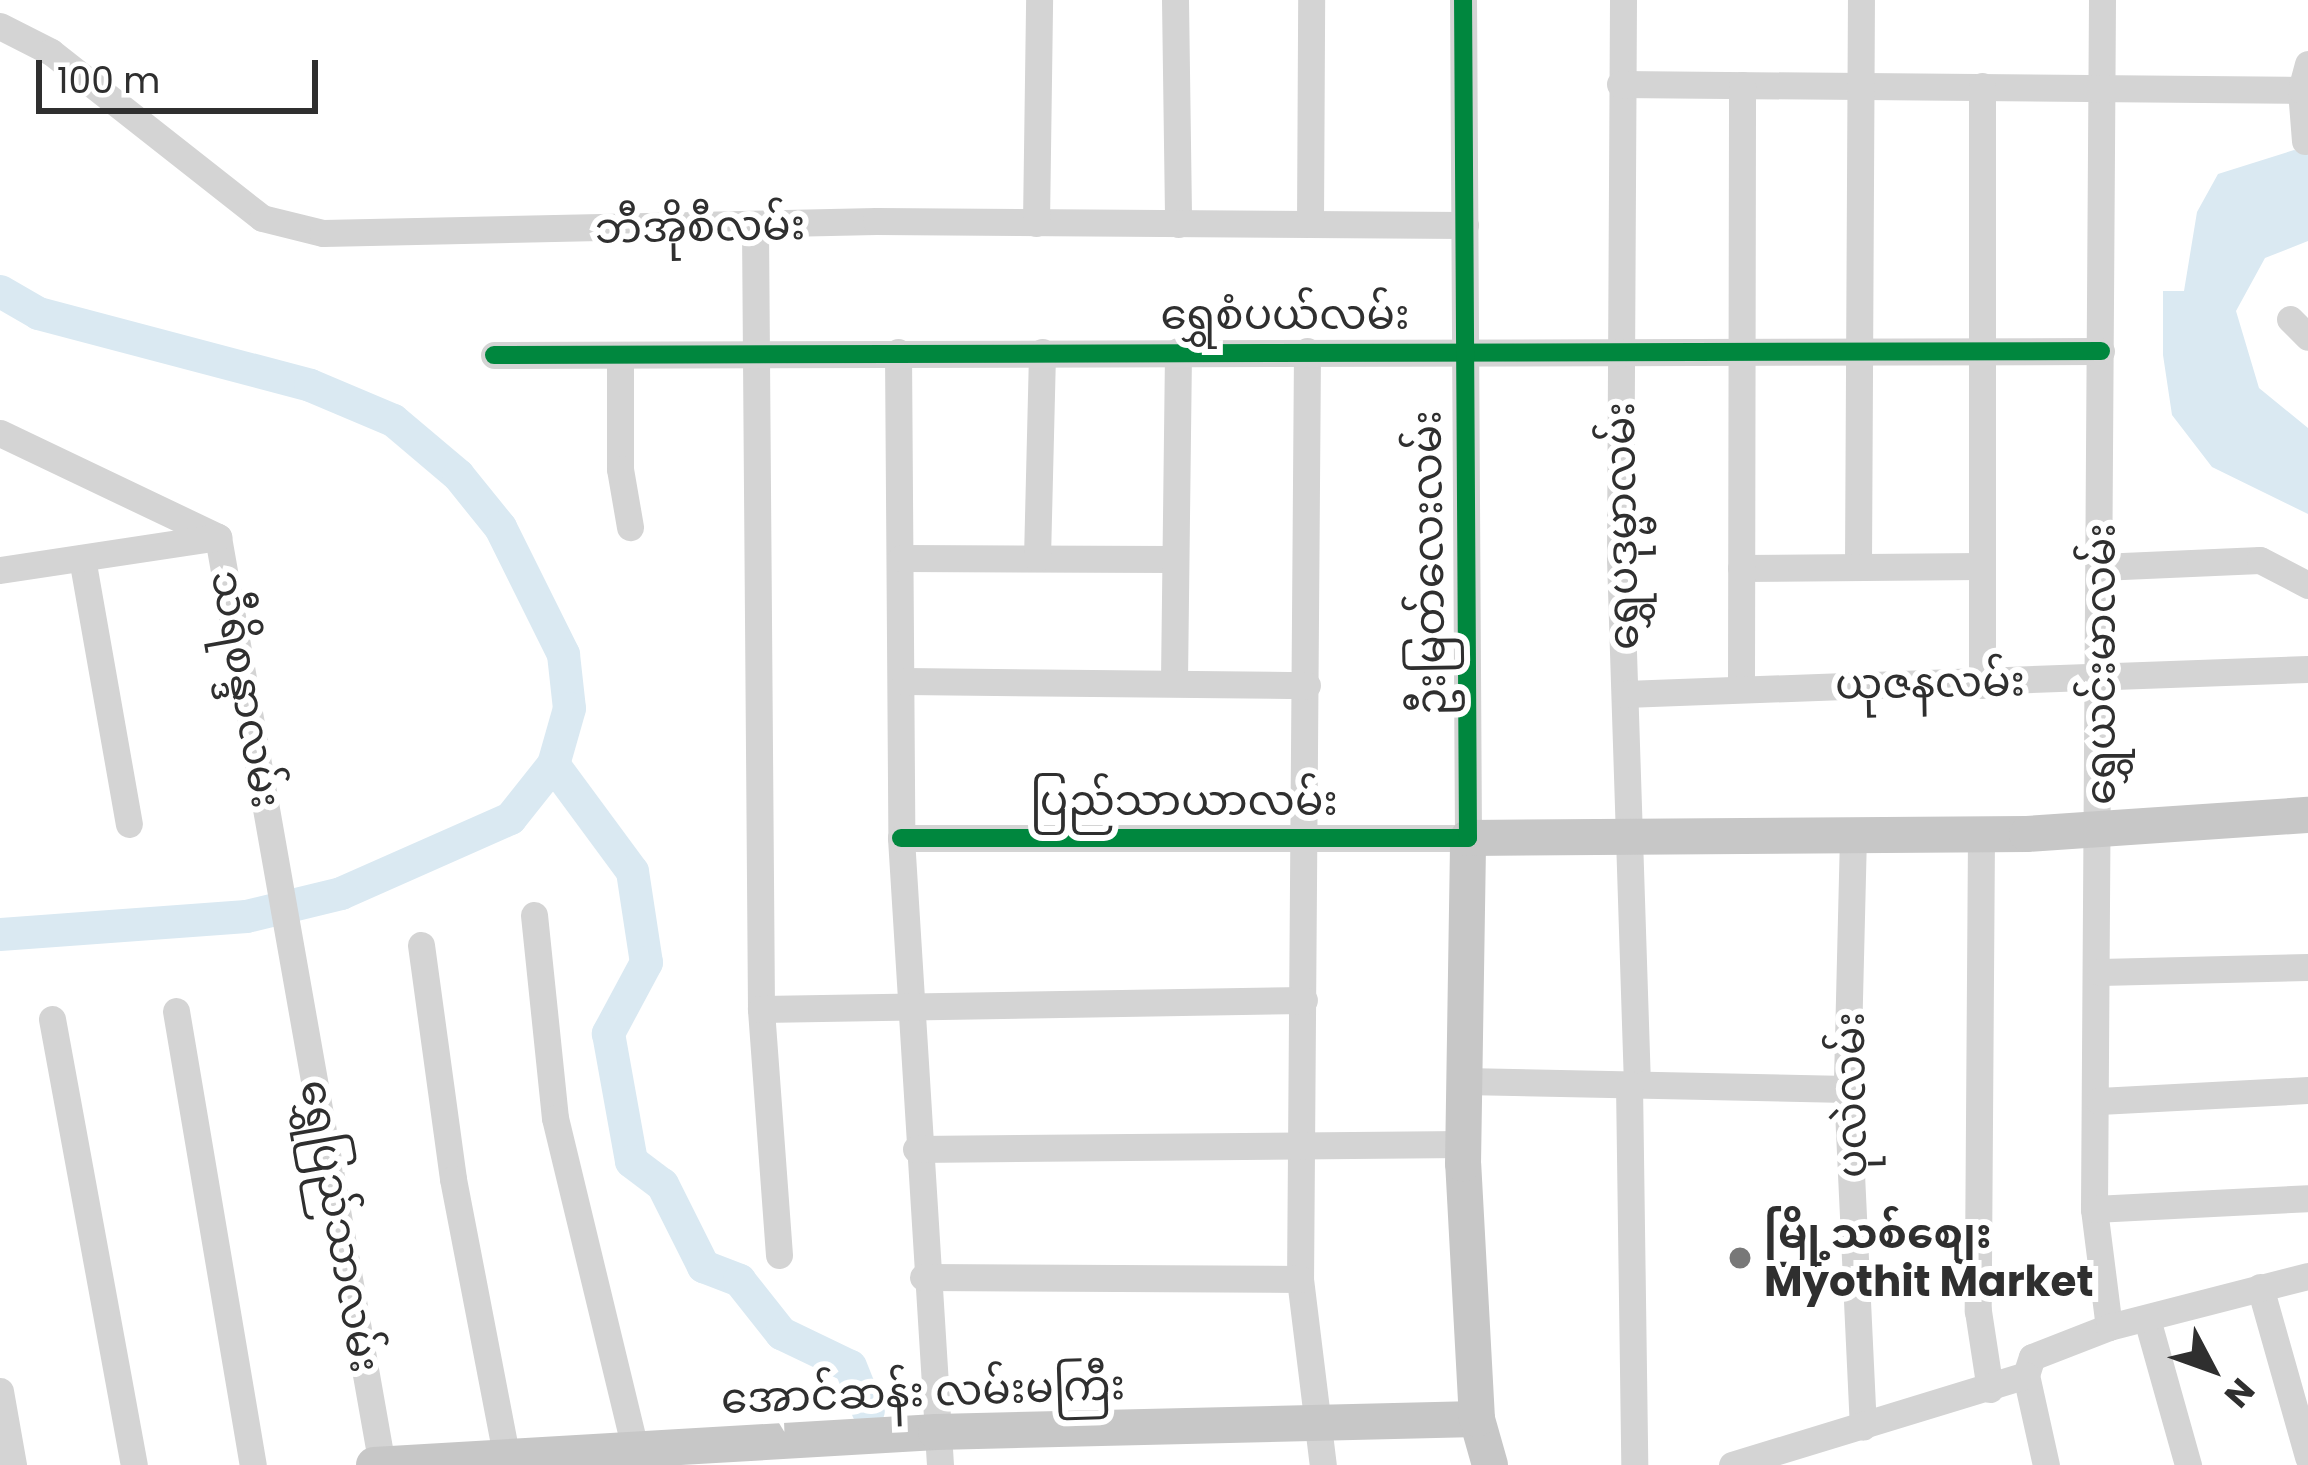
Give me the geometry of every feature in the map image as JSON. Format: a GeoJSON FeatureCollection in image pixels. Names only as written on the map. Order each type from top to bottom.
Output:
{"type":"FeatureCollection","features":[{"type":"Feature","properties":{"kind":"main road","name":"ပြည်သာယာလမ်း"},"geometry":{"type":"LineString","coordinates":[[1468,838],[2102,832],[2308,815]]}},
{"type":"Feature","properties":{"kind":"main road","name":"ဦးမြတ်လေးလမ်း"},"geometry":{"type":"LineString","coordinates":[[1468,838],[1463,1144],[1477,1419],[1490,1465]]}},
{"type":"Feature","properties":{"kind":"main road","name":"အောင်ဆန်း လမ်းမကြီး"},"geometry":{"type":"LineString","coordinates":[[379,1464],[938,1448],[1477,1419]]}},
{"type":"Feature","properties":{"kind":"street"},"geometry":{"type":"LineString","coordinates":[[1036,223],[1039,0]]}},
{"type":"Feature","properties":{"kind":"street"},"geometry":{"type":"LineString","coordinates":[[1175,0],[1178,224]]}},
{"type":"Feature","properties":{"kind":"street"},"geometry":{"type":"LineString","coordinates":[[1310,224],[1312,0]]}},
{"type":"Feature","properties":{"kind":"street","name":"ဦးမြတ်လေးလမ်း"},"geometry":{"type":"LineString","coordinates":[[1462,0],[1468,838]]}},
{"type":"Feature","properties":{"kind":"street","name":"ရွှေပဒုမ္မာလမ်း"},"geometry":{"type":"LineString","coordinates":[[1623,0],[1621,351],[1634,1465]]}},
{"type":"Feature","properties":{"kind":"street"},"geometry":{"type":"LineString","coordinates":[[1858,565],[1861,0]]}},
{"type":"Feature","properties":{"kind":"street","name":"ရွှေယင်းမာလမ်း"},"geometry":{"type":"LineString","coordinates":[[2102,0],[2102,832],[2094,1209],[2109,1327]]}},
{"type":"Feature","properties":{"kind":"street","name":"ဘီအိုစီလမ်း"},"geometry":{"type":"LineString","coordinates":[[0,26],[51,52],[262,218],[323,233],[1036,223],[1466,225]]}},
{"type":"Feature","properties":{"kind":"street"},"geometry":{"type":"LineString","coordinates":[[1620,84],[2102,86],[2304,77],[2306,141]]}},
{"type":"Feature","properties":{"kind":"street"},"geometry":{"type":"LineString","coordinates":[[1741,687],[1742,85]]}},
{"type":"Feature","properties":{"kind":"street"},"geometry":{"type":"LineString","coordinates":[[1982,86],[1982,685]]}},
{"type":"Feature","properties":{"kind":"street"},"geometry":{"type":"LineString","coordinates":[[755,228],[761,1009],[779,1255]]}},
{"type":"Feature","properties":{"kind":"street"},"geometry":{"type":"LineString","coordinates":[[1307,350],[1300,1279],[1323,1465]]}},
{"type":"Feature","properties":{"kind":"street"},"geometry":{"type":"LineString","coordinates":[[1174,680],[1178,351]]}},
{"type":"Feature","properties":{"kind":"street","name":"ရွှေစံပယ်လမ်း"},"geometry":{"type":"LineString","coordinates":[[494,355],[2101,351]]}},
{"type":"Feature","properties":{"kind":"street"},"geometry":{"type":"LineString","coordinates":[[898,352],[904,681],[901,838],[923,1277],[938,1448]]}},
{"type":"Feature","properties":{"kind":"street"},"geometry":{"type":"LineString","coordinates":[[1037,558],[1042,352]]}},
{"type":"Feature","properties":{"kind":"street"},"geometry":{"type":"LineString","coordinates":[[620,355],[620,469],[630,526]]}},
{"type":"Feature","properties":{"kind":"street"},"geometry":{"type":"LineString","coordinates":[[0,433],[218,537]]}},
{"type":"Feature","properties":{"kind":"street"},"geometry":{"type":"LineString","coordinates":[[0,570],[218,537]]}},
{"type":"Feature","properties":{"kind":"street","name":"သီရိစန္ဒာလမ်း"},"geometry":{"type":"LineString","coordinates":[[218,537],[301,988]]}},
{"type":"Feature","properties":{"kind":"street"},"geometry":{"type":"LineString","coordinates":[[82,558],[128,824]]}},
{"type":"Feature","properties":{"kind":"street"},"geometry":{"type":"LineString","coordinates":[[902,558],[1175,559]]}},
{"type":"Feature","properties":{"kind":"street"},"geometry":{"type":"LineString","coordinates":[[2100,567],[2260,560],[2308,585]]}},
{"type":"Feature","properties":{"kind":"street"},"geometry":{"type":"LineString","coordinates":[[1741,568],[1981,566]]}},
{"type":"Feature","properties":{"kind":"street","name":"ယုဇနလမ်း"},"geometry":{"type":"LineString","coordinates":[[1625,694],[1741,687],[1982,685],[2308,669]]}},
{"type":"Feature","properties":{"kind":"street"},"geometry":{"type":"LineString","coordinates":[[904,681],[1174,680],[1306,685]]}},
{"type":"Feature","properties":{"kind":"street"},"geometry":{"type":"LineString","coordinates":[[1981,835],[1978,1311],[1990,1389]]}},
{"type":"Feature","properties":{"kind":"street","name":"ပုလဲလမ်း"},"geometry":{"type":"LineString","coordinates":[[1853,836],[1847,1089],[1862,1427]]}},
{"type":"Feature","properties":{"kind":"street","name":"ပြည်သာယာလမ်း"},"geometry":{"type":"LineString","coordinates":[[901,838],[1468,838]]}},
{"type":"Feature","properties":{"kind":"street"},"geometry":{"type":"LineString","coordinates":[[534,915],[555,1118],[638,1458]]}},
{"type":"Feature","properties":{"kind":"street"},"geometry":{"type":"LineString","coordinates":[[421,945],[453,1179],[507,1460]]}},
{"type":"Feature","properties":{"kind":"street"},"geometry":{"type":"LineString","coordinates":[[2100,972],[2308,967]]}},
{"type":"Feature","properties":{"kind":"street","name":"ရွှေပြည်သာလမ်း"},"geometry":{"type":"LineString","coordinates":[[301,988],[379,1464]]}},
{"type":"Feature","properties":{"kind":"street"},"geometry":{"type":"LineString","coordinates":[[761,1009],[908,1001],[1304,1000]]}},
{"type":"Feature","properties":{"kind":"street"},"geometry":{"type":"LineString","coordinates":[[176,1011],[253,1465]]}},
{"type":"Feature","properties":{"kind":"street"},"geometry":{"type":"LineString","coordinates":[[52,1018],[134,1465]]}},
{"type":"Feature","properties":{"kind":"street"},"geometry":{"type":"LineString","coordinates":[[1464,1081],[1847,1089]]}},
{"type":"Feature","properties":{"kind":"street"},"geometry":{"type":"LineString","coordinates":[[2098,1101],[2308,1090]]}},
{"type":"Feature","properties":{"kind":"street"},"geometry":{"type":"LineString","coordinates":[[916,1149],[1463,1144]]}},
{"type":"Feature","properties":{"kind":"street"},"geometry":{"type":"LineString","coordinates":[[2094,1209],[2308,1198]]}},
{"type":"Feature","properties":{"kind":"street"},"geometry":{"type":"LineString","coordinates":[[2046,1465],[2026,1375],[2032,1357],[2109,1327],[2308,1276]]}},
{"type":"Feature","properties":{"kind":"street"},"geometry":{"type":"LineString","coordinates":[[923,1277],[1300,1279]]}},
{"type":"Feature","properties":{"kind":"street"},"geometry":{"type":"LineString","coordinates":[[2260,1287],[2308,1457]]}},
{"type":"Feature","properties":{"kind":"street"},"geometry":{"type":"LineString","coordinates":[[2146,1319],[2188,1465]]}},
{"type":"Feature","properties":{"kind":"street"},"geometry":{"type":"LineString","coordinates":[[1732,1465],[2026,1375]]}},
{"type":"Feature","properties":{"kind":"street"},"geometry":{"type":"LineString","coordinates":[[0,1390],[14,1465]]}},
{"type":"Feature","properties":{"kind":"shaded area"},"geometry":{"type":"Polygon","coordinates":[[[2294,150],[2308,153],[2308,241],[2265,258],[2236,311],[2259,388],[2308,428],[2308,514],[2212,467],[2172,415],[2163,355],[2163,291],[2184,291],[2197,212],[2218,174],[2294,150]]]}},
{"type":"Feature","properties":{"kind":"waterway"},"geometry":{"type":"LineString","coordinates":[[0,291],[38,313],[310,385],[393,420],[458,475],[500,527],[563,654],[569,708],[553,764],[510,818],[341,893],[246,916],[0,934]]}},
{"type":"Feature","properties":{"kind":"waterway"},"geometry":{"type":"LineString","coordinates":[[553,764],[632,871],[646,962],[608,1033],[631,1161],[662,1184],[703,1266],[739,1280],[781,1333],[850,1366],[868,1411]]}},
{"type":"Feature","properties":{"kind":"cycle path"},"geometry":{"type":"LineString","coordinates":[[901,838],[1468,838],[1463,0]]}},
{"type":"Feature","properties":{"kind":"cycle path"},"geometry":{"type":"LineString","coordinates":[[494,355],[2101,351]]}},
{"type":"Feature","properties":{"kind":"place","name":"မြို့သစ်စျေး Myothit Market"},"geometry":{"type":"Point","coordinates":[1740,1258]}}]}
